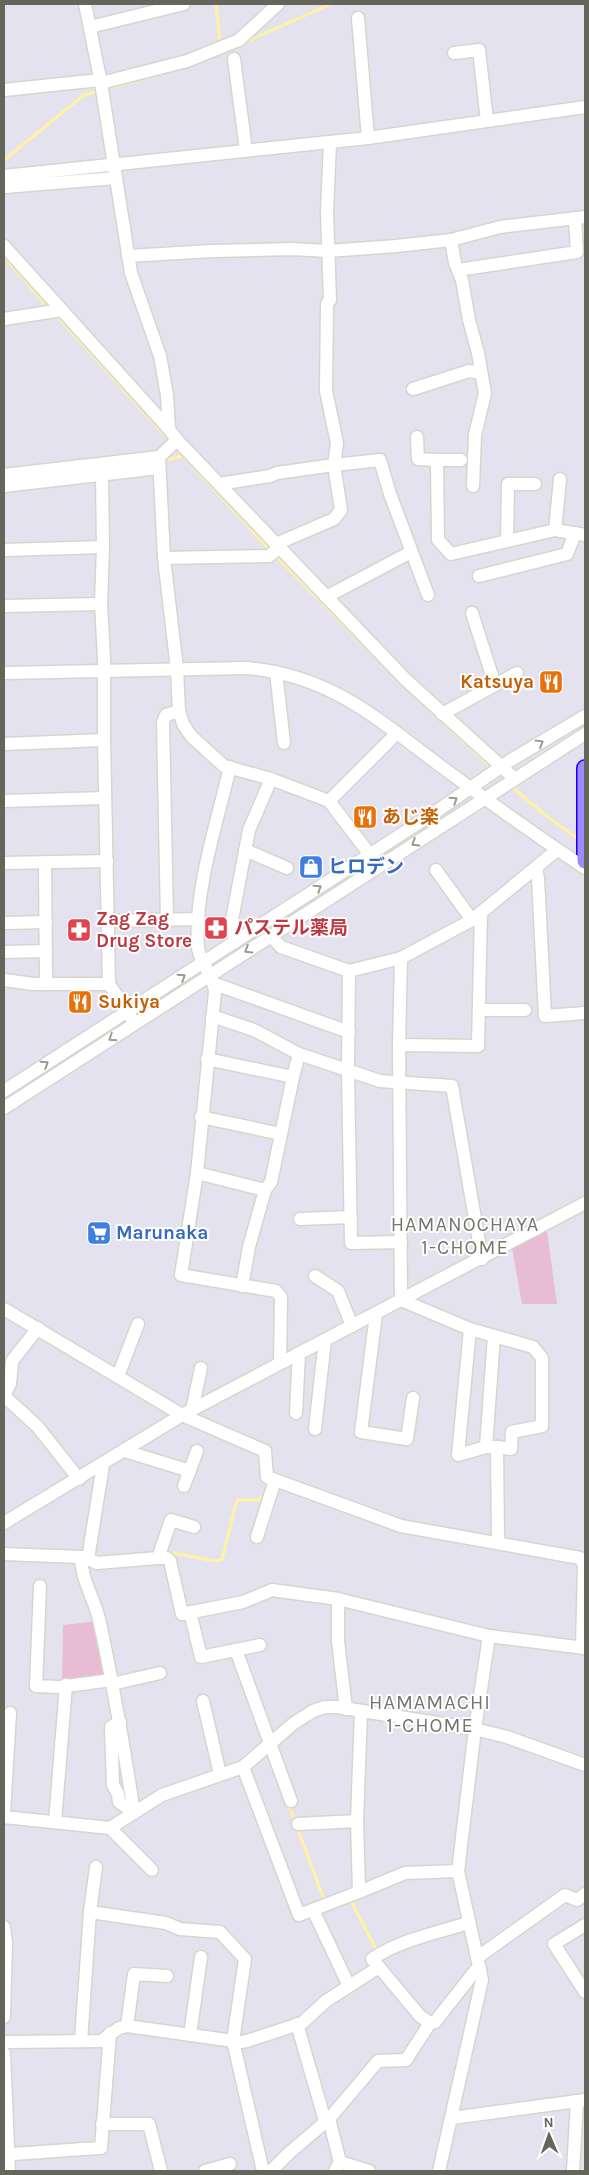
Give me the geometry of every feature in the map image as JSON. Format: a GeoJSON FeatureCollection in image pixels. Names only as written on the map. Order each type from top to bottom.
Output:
{"type":"FeatureCollection","features":[{"type":"Feature","properties":{"kind":"highway"},"geometry":{"type":"LineString","coordinates":[[585,768],[585,841]]}},
{"type":"Feature","properties":{"kind":"street"},"geometry":{"type":"LineString","coordinates":[[85,4],[102,86],[130,272],[160,356],[167,395],[169,429],[174,443],[219,484],[275,549],[326,597],[511,782]]}},
{"type":"Feature","properties":{"kind":"street"},"geometry":{"type":"LineString","coordinates":[[90,28],[184,4]]}},
{"type":"Feature","properties":{"kind":"street"},"geometry":{"type":"LineString","coordinates":[[4,90],[102,86],[187,62],[239,40],[278,4]]}},
{"type":"Feature","properties":{"kind":"street"},"geometry":{"type":"LineString","coordinates":[[358,18],[368,138]]}},
{"type":"Feature","properties":{"kind":"street"},"geometry":{"type":"LineString","coordinates":[[454,53],[479,50],[486,122]]}},
{"type":"Feature","properties":{"kind":"street"},"geometry":{"type":"LineString","coordinates":[[234,59],[246,150]]}},
{"type":"Feature","properties":{"kind":"street"},"geometry":{"type":"LineString","coordinates":[[4,187],[246,150],[368,138],[585,107]]}},
{"type":"Feature","properties":{"kind":"street"},"geometry":{"type":"LineString","coordinates":[[164,558],[275,549],[334,518],[341,510],[334,465],[337,443],[326,392],[327,304],[330,300],[328,251],[330,142]]}},
{"type":"Feature","properties":{"kind":"street"},"geometry":{"type":"LineString","coordinates":[[4,176],[115,170]]}},
{"type":"Feature","properties":{"kind":"street"},"geometry":{"type":"LineString","coordinates":[[128,256],[212,251],[292,249],[328,251],[451,240],[500,227],[580,218],[578,252],[458,270]]}},
{"type":"Feature","properties":{"kind":"street"},"geometry":{"type":"LineString","coordinates":[[451,240],[462,280],[468,320],[478,353],[484,393],[475,428],[473,486]]}},
{"type":"Feature","properties":{"kind":"street"},"geometry":{"type":"LineString","coordinates":[[4,246],[56,311],[169,429]]}},
{"type":"Feature","properties":{"kind":"street"},"geometry":{"type":"LineString","coordinates":[[4,319],[56,311]]}},
{"type":"Feature","properties":{"kind":"street"},"geometry":{"type":"LineString","coordinates":[[413,389],[469,371],[481,373]]}},
{"type":"Feature","properties":{"kind":"street"},"geometry":{"type":"LineString","coordinates":[[417,436],[418,459],[461,460]]}},
{"type":"Feature","properties":{"kind":"street"},"geometry":{"type":"LineString","coordinates":[[4,486],[102,475],[159,462],[174,443]]}},
{"type":"Feature","properties":{"kind":"street"},"geometry":{"type":"LineString","coordinates":[[219,484],[270,476],[277,473],[380,460],[390,494],[428,595]]}},
{"type":"Feature","properties":{"kind":"street"},"geometry":{"type":"LineString","coordinates":[[438,460],[438,540],[451,554],[555,530],[580,534],[567,554],[479,576]]}},
{"type":"Feature","properties":{"kind":"street"},"geometry":{"type":"LineString","coordinates":[[4,475],[159,462]]}},
{"type":"Feature","properties":{"kind":"street"},"geometry":{"type":"LineString","coordinates":[[159,462],[164,558],[177,669],[179,711],[183,724],[191,736],[224,766],[271,779],[329,801],[371,854],[378,866]]}},
{"type":"Feature","properties":{"kind":"street"},"geometry":{"type":"LineString","coordinates":[[102,475],[103,548],[101,604],[104,671],[109,984],[134,1023]]}},
{"type":"Feature","properties":{"kind":"street"},"geometry":{"type":"LineString","coordinates":[[555,530],[560,479]]}},
{"type":"Feature","properties":{"kind":"street"},"geometry":{"type":"LineString","coordinates":[[507,541],[508,484],[535,484]]}},
{"type":"Feature","properties":{"kind":"street"},"geometry":{"type":"LineString","coordinates":[[4,550],[103,548]]}},
{"type":"Feature","properties":{"kind":"street"},"geometry":{"type":"LineString","coordinates":[[326,597],[411,552]]}},
{"type":"Feature","properties":{"kind":"street"},"geometry":{"type":"LineString","coordinates":[[4,606],[101,604]]}},
{"type":"Feature","properties":{"kind":"street"},"geometry":{"type":"LineString","coordinates":[[472,612],[495,685]]}},
{"type":"Feature","properties":{"kind":"street"},"geometry":{"type":"LineString","coordinates":[[4,673],[246,668],[276,672],[305,679],[333,690],[359,705],[485,799],[585,868]]}},
{"type":"Feature","properties":{"kind":"street"},"geometry":{"type":"LineString","coordinates":[[276,672],[284,743]]}},
{"type":"Feature","properties":{"kind":"street"},"geometry":{"type":"LineString","coordinates":[[442,714],[517,673]]}},
{"type":"Feature","properties":{"kind":"street"},"geometry":{"type":"LineString","coordinates":[[167,920],[163,722],[166,715],[179,711]]}},
{"type":"Feature","properties":{"kind":"street"},"geometry":{"type":"LineString","coordinates":[[4,1091],[371,854],[497,770],[585,716]]}},
{"type":"Feature","properties":{"kind":"street"},"geometry":{"type":"LineString","coordinates":[[329,801],[397,733]]}},
{"type":"Feature","properties":{"kind":"street"},"geometry":{"type":"LineString","coordinates":[[4,1108],[134,1023],[212,979],[271,936],[585,734]]}},
{"type":"Feature","properties":{"kind":"street"},"geometry":{"type":"LineString","coordinates":[[4,744],[104,740]]}},
{"type":"Feature","properties":{"kind":"street"},"geometry":{"type":"LineString","coordinates":[[230,767],[200,896],[198,949],[212,979],[212,1016],[197,1173],[181,1274],[276,1291],[281,1297],[280,1363]]}},
{"type":"Feature","properties":{"kind":"street"},"geometry":{"type":"LineString","coordinates":[[235,942],[231,925],[249,830],[271,779]]}},
{"type":"Feature","properties":{"kind":"street"},"geometry":{"type":"LineString","coordinates":[[4,801],[106,798]]}},
{"type":"Feature","properties":{"kind":"street"},"geometry":{"type":"LineString","coordinates":[[245,850],[286,868]]}},
{"type":"Feature","properties":{"kind":"street"},"geometry":{"type":"LineString","coordinates":[[271,936],[281,947],[350,971],[401,958],[476,916],[557,850]]}},
{"type":"Feature","properties":{"kind":"street"},"geometry":{"type":"LineString","coordinates":[[4,864],[107,861]]}},
{"type":"Feature","properties":{"kind":"street"},"geometry":{"type":"LineString","coordinates":[[44,862],[46,984]]}},
{"type":"Feature","properties":{"kind":"street"},"geometry":{"type":"LineString","coordinates":[[536,869],[545,1016],[585,1013]]}},
{"type":"Feature","properties":{"kind":"street"},"geometry":{"type":"LineString","coordinates":[[399,1045],[478,1046],[479,1010],[476,916],[436,870]]}},
{"type":"Feature","properties":{"kind":"street"},"geometry":{"type":"LineString","coordinates":[[108,922],[199,919]]}},
{"type":"Feature","properties":{"kind":"street"},"geometry":{"type":"LineString","coordinates":[[4,923],[46,922]]}},
{"type":"Feature","properties":{"kind":"street"},"geometry":{"type":"LineString","coordinates":[[4,952],[46,951]]}},
{"type":"Feature","properties":{"kind":"street"},"geometry":{"type":"LineString","coordinates":[[401,958],[399,1045],[401,1300]]}},
{"type":"Feature","properties":{"kind":"street"},"geometry":{"type":"LineString","coordinates":[[350,971],[348,1072],[351,1243],[401,1242]]}},
{"type":"Feature","properties":{"kind":"street"},"geometry":{"type":"LineString","coordinates":[[212,979],[349,1032]]}},
{"type":"Feature","properties":{"kind":"street"},"geometry":{"type":"LineString","coordinates":[[4,980],[33,984],[109,984]]}},
{"type":"Feature","properties":{"kind":"street"},"geometry":{"type":"LineString","coordinates":[[479,1010],[525,1010]]}},
{"type":"Feature","properties":{"kind":"street"},"geometry":{"type":"LineString","coordinates":[[212,1016],[254,1030],[299,1054],[348,1072],[380,1081],[452,1086],[482,1259]]}},
{"type":"Feature","properties":{"kind":"street"},"geometry":{"type":"LineString","coordinates":[[242,1286],[249,1246],[265,1190],[271,1182],[299,1054]]}},
{"type":"Feature","properties":{"kind":"street"},"geometry":{"type":"LineString","coordinates":[[207,1059],[293,1077]]}},
{"type":"Feature","properties":{"kind":"street"},"geometry":{"type":"LineString","coordinates":[[201,1117],[281,1134]]}},
{"type":"Feature","properties":{"kind":"street"},"geometry":{"type":"LineString","coordinates":[[197,1173],[265,1190]]}},
{"type":"Feature","properties":{"kind":"street"},"geometry":{"type":"LineString","coordinates":[[4,1523],[187,1413],[585,1203]]}},
{"type":"Feature","properties":{"kind":"street"},"geometry":{"type":"LineString","coordinates":[[300,1219],[351,1217]]}},
{"type":"Feature","properties":{"kind":"street"},"geometry":{"type":"LineString","coordinates":[[315,1276],[338,1291],[352,1326]]}},
{"type":"Feature","properties":{"kind":"street"},"geometry":{"type":"LineString","coordinates":[[401,1300],[470,1330],[533,1346],[542,1358],[542,1426],[512,1432],[511,1449],[492,1447],[458,1456],[470,1330]]}},
{"type":"Feature","properties":{"kind":"street"},"geometry":{"type":"LineString","coordinates":[[4,1309],[118,1376],[187,1413],[265,1451],[267,1477],[401,1526],[580,1558],[584,1565],[583,1648],[489,1636],[338,1599],[272,1590],[243,1602],[186,1613]]}},
{"type":"Feature","properties":{"kind":"street"},"geometry":{"type":"LineString","coordinates":[[376,1314],[361,1432],[407,1439],[413,1398]]}},
{"type":"Feature","properties":{"kind":"street"},"geometry":{"type":"LineString","coordinates":[[118,1376],[138,1324]]}},
{"type":"Feature","properties":{"kind":"street"},"geometry":{"type":"LineString","coordinates":[[38,1328],[12,1361],[10,1384],[4,1396],[37,1426],[79,1479]]}},
{"type":"Feature","properties":{"kind":"street"},"geometry":{"type":"LineString","coordinates":[[494,1336],[492,1447],[498,1542]]}},
{"type":"Feature","properties":{"kind":"street"},"geometry":{"type":"LineString","coordinates":[[315,1429],[325,1340]]}},
{"type":"Feature","properties":{"kind":"street"},"geometry":{"type":"LineString","coordinates":[[296,1413],[299,1353]]}},
{"type":"Feature","properties":{"kind":"street"},"geometry":{"type":"LineString","coordinates":[[187,1413],[201,1368]]}},
{"type":"Feature","properties":{"kind":"street"},"geometry":{"type":"LineString","coordinates":[[126,1451],[190,1471]]}},
{"type":"Feature","properties":{"kind":"street"},"geometry":{"type":"LineString","coordinates":[[184,1486],[197,1451]]}},
{"type":"Feature","properties":{"kind":"street"},"geometry":{"type":"LineString","coordinates":[[103,1465],[83,1573],[98,1616],[120,1722],[134,1812]]}},
{"type":"Feature","properties":{"kind":"street"},"geometry":{"type":"LineString","coordinates":[[257,1537],[275,1480]]}},
{"type":"Feature","properties":{"kind":"street"},"geometry":{"type":"LineString","coordinates":[[159,1555],[171,1520],[194,1527]]}},
{"type":"Feature","properties":{"kind":"street"},"geometry":{"type":"LineString","coordinates":[[4,1554],[85,1558],[97,1563],[159,1555],[170,1561],[202,1657],[260,1645]]}},
{"type":"Feature","properties":{"kind":"street"},"geometry":{"type":"LineString","coordinates":[[40,1586],[36,1686],[59,1687],[112,1682],[160,1673]]}},
{"type":"Feature","properties":{"kind":"street"},"geometry":{"type":"LineString","coordinates":[[338,1599],[338,1641],[346,1709]]}},
{"type":"Feature","properties":{"kind":"street"},"geometry":{"type":"LineString","coordinates":[[186,1613],[196,1665]]}},
{"type":"Feature","properties":{"kind":"street"},"geometry":{"type":"LineString","coordinates":[[439,2171],[482,1980],[458,1872],[475,1729],[489,1636]]}},
{"type":"Feature","properties":{"kind":"street"},"geometry":{"type":"LineString","coordinates":[[236,1650],[269,1746],[291,1801]]}},
{"type":"Feature","properties":{"kind":"street"},"geometry":{"type":"LineString","coordinates":[[55,1822],[66,1685]]}},
{"type":"Feature","properties":{"kind":"street"},"geometry":{"type":"LineString","coordinates":[[204,1701],[220,1774]]}},
{"type":"Feature","properties":{"kind":"street"},"geometry":{"type":"LineString","coordinates":[[110,1828],[167,1792],[242,1767],[294,1723],[313,1711],[325,1707],[475,1729],[516,1740],[585,1765]]}},
{"type":"Feature","properties":{"kind":"street"},"geometry":{"type":"LineString","coordinates":[[352,1896],[361,1711]]}},
{"type":"Feature","properties":{"kind":"street"},"geometry":{"type":"LineString","coordinates":[[4,1812],[10,1713]]}},
{"type":"Feature","properties":{"kind":"street"},"geometry":{"type":"LineString","coordinates":[[242,1767],[299,1915],[352,1896],[405,1873],[458,1872]]}},
{"type":"Feature","properties":{"kind":"street"},"geometry":{"type":"LineString","coordinates":[[4,1817],[110,1828],[152,1870]]}},
{"type":"Feature","properties":{"kind":"street"},"geometry":{"type":"LineString","coordinates":[[298,1824],[357,1821]]}},
{"type":"Feature","properties":{"kind":"street"},"geometry":{"type":"LineString","coordinates":[[81,2041],[90,1912],[96,1867]]}},
{"type":"Feature","properties":{"kind":"street"},"geometry":{"type":"LineString","coordinates":[[90,1912],[166,1923],[180,1929],[220,1932],[245,1959],[233,2041],[266,2169],[327,2120],[378,2061],[406,2060],[430,2023],[434,2022],[475,1971],[479,1963],[565,1895],[577,1900],[585,1894]]}},
{"type":"Feature","properties":{"kind":"street"},"geometry":{"type":"LineString","coordinates":[[314,1910],[349,1986]]}},
{"type":"Feature","properties":{"kind":"street"},"geometry":{"type":"LineString","coordinates":[[4,2042],[100,2041],[119,2028],[127,2026],[233,2041],[248,2041],[302,2023],[326,2001],[349,1986],[379,1959],[414,1940],[468,1923]]}},
{"type":"Feature","properties":{"kind":"street"},"geometry":{"type":"LineString","coordinates":[[585,1925],[554,1944],[585,1992]]}},
{"type":"Feature","properties":{"kind":"street"},"geometry":{"type":"LineString","coordinates":[[4,1927],[6,1942],[4,2017]]}},
{"type":"Feature","properties":{"kind":"street"},"geometry":{"type":"LineString","coordinates":[[190,2035],[201,1957]]}},
{"type":"Feature","properties":{"kind":"street"},"geometry":{"type":"LineString","coordinates":[[379,1959],[420,2016],[430,2023]]}},
{"type":"Feature","properties":{"kind":"street"},"geometry":{"type":"LineString","coordinates":[[127,2026],[134,1974],[168,1976]]}},
{"type":"Feature","properties":{"kind":"street"},"geometry":{"type":"LineString","coordinates":[[297,2024],[327,2120],[338,2166],[369,2171]]}},
{"type":"Feature","properties":{"kind":"street"},"geometry":{"type":"LineString","coordinates":[[9,2154],[52,2153],[65,2149],[101,2148],[110,2034]]}},
{"type":"Feature","properties":{"kind":"street"},"geometry":{"type":"LineString","coordinates":[[4,2053],[10,2171]]}},
{"type":"Feature","properties":{"kind":"street"},"geometry":{"type":"LineString","coordinates":[[452,2118],[581,2101],[573,2171]]}},
{"type":"Feature","properties":{"kind":"street"},"geometry":{"type":"LineString","coordinates":[[102,2124],[149,2124],[160,2171]]}},
{"type":"Feature","properties":{"kind":"street"},"geometry":{"type":"LineString","coordinates":[[205,2171],[230,2164]]}},
{"type":"Feature","properties":{"kind":"shaded area"},"geometry":{"type":"Polygon","coordinates":[[[547,1231],[557,1304],[522,1304],[512,1248],[547,1231]]]}},
{"type":"Feature","properties":{"kind":"shaded area"},"geometry":{"type":"Polygon","coordinates":[[[98,1621],[109,1677],[62,1681],[63,1625],[98,1621]]]}},
{"type":"Feature","properties":{"kind":"waterway"},"geometry":{"type":"LineString","coordinates":[[216,4],[220,43]]}},
{"type":"Feature","properties":{"kind":"waterway"},"geometry":{"type":"LineString","coordinates":[[243,43],[331,4]]}},
{"type":"Feature","properties":{"kind":"waterway"},"geometry":{"type":"LineString","coordinates":[[105,89],[157,75]]}},
{"type":"Feature","properties":{"kind":"waterway"},"geometry":{"type":"LineString","coordinates":[[4,160],[84,95],[99,91]]}},
{"type":"Feature","properties":{"kind":"waterway"},"geometry":{"type":"LineString","coordinates":[[4,257],[50,309]]}},
{"type":"Feature","properties":{"kind":"waterway"},"geometry":{"type":"LineString","coordinates":[[56,315],[171,442]]}},
{"type":"Feature","properties":{"kind":"waterway"},"geometry":{"type":"LineString","coordinates":[[175,447],[271,551]]}},
{"type":"Feature","properties":{"kind":"waterway"},"geometry":{"type":"LineString","coordinates":[[163,461],[183,456]]}},
{"type":"Feature","properties":{"kind":"waterway"},"geometry":{"type":"LineString","coordinates":[[275,555],[386,668]]}},
{"type":"Feature","properties":{"kind":"waterway"},"geometry":{"type":"LineString","coordinates":[[420,701],[492,768]]}},
{"type":"Feature","properties":{"kind":"waterway"},"geometry":{"type":"LineString","coordinates":[[511,786],[544,814],[581,841]]}},
{"type":"Feature","properties":{"kind":"waterway"},"geometry":{"type":"LineString","coordinates":[[166,1554],[174,1553],[215,1561],[222,1560],[238,1500],[258,1500],[265,1494]]}},
{"type":"Feature","properties":{"kind":"waterway"},"geometry":{"type":"LineString","coordinates":[[288,1803],[325,1902]]}},
{"type":"Feature","properties":{"kind":"waterway"},"geometry":{"type":"LineString","coordinates":[[579,1891],[585,1887]]}},
{"type":"Feature","properties":{"kind":"waterway"},"geometry":{"type":"LineString","coordinates":[[350,1899],[377,1951]]}},
{"type":"Feature","properties":{"kind":"place","name":"Katsuya"},"geometry":{"type":"Point","coordinates":[551,682]}},
{"type":"Feature","properties":{"kind":"place","name":"あじ楽"},"geometry":{"type":"Point","coordinates":[365,817]}},
{"type":"Feature","properties":{"kind":"place","name":"ヒロデン"},"geometry":{"type":"Point","coordinates":[311,867]}},
{"type":"Feature","properties":{"kind":"place","name":"パステル薬局"},"geometry":{"type":"Point","coordinates":[216,928]}},
{"type":"Feature","properties":{"kind":"place","name":"Zag Zag Drug Store"},"geometry":{"type":"Point","coordinates":[79,930]}},
{"type":"Feature","properties":{"kind":"place","name":"Sukiya"},"geometry":{"type":"Point","coordinates":[80,1002]}},
{"type":"Feature","properties":{"kind":"place","name":"Marunaka"},"geometry":{"type":"Point","coordinates":[99,1233]}},
{"type":"Feature","properties":{"kind":"district","name":"HAMANOCHAYA 1-CHOME"},"geometry":{"type":"Point","coordinates":[465,1236]}},
{"type":"Feature","properties":{"kind":"district","name":"HAMAMACHI 1-CHOME"},"geometry":{"type":"Point","coordinates":[430,1714]}}]}
